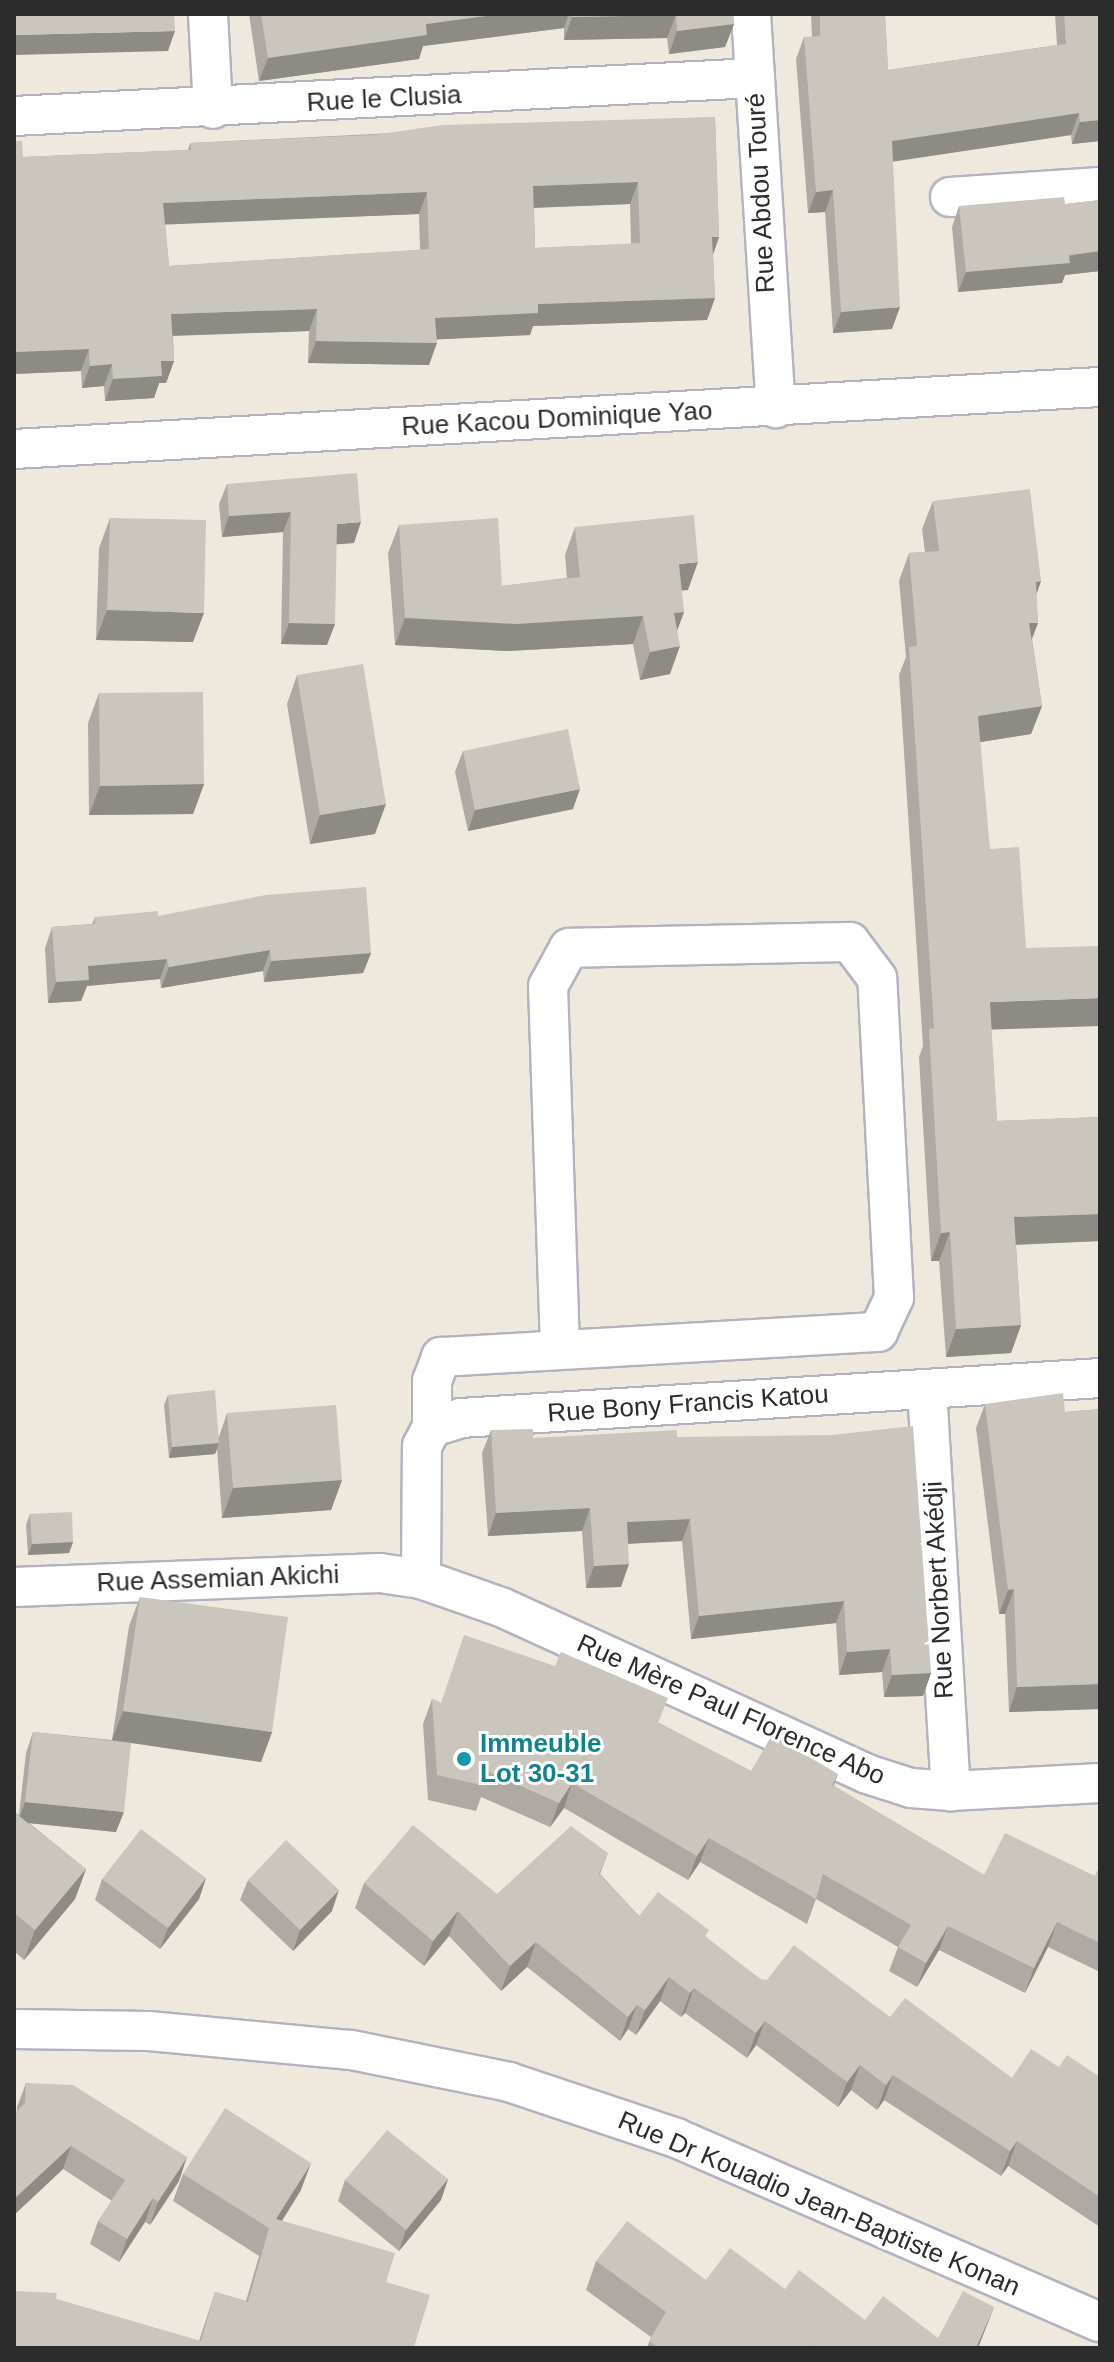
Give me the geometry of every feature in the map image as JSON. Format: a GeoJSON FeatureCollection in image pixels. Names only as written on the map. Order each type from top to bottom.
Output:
{"type":"FeatureCollection","features":[{"type":"Feature","properties":{"kind":"street"},"geometry":{"type":"LineString","coordinates":[[208,14],[213,109]]}},
{"type":"Feature","properties":{"kind":"street","name":"Rue Abdou Touré"},"geometry":{"type":"LineString","coordinates":[[751,14],[774,390]]}},
{"type":"Feature","properties":{"kind":"street","name":"Rue le Clusia"},"geometry":{"type":"LineString","coordinates":[[14,116],[213,109],[755,78]]}},
{"type":"Feature","properties":{"kind":"street"},"geometry":{"type":"LineString","coordinates":[[950,197],[1100,187]]}},
{"type":"Feature","properties":{"kind":"street","name":"Rue Kacou Dominique Yao"},"geometry":{"type":"LineString","coordinates":[[14,449],[774,390],[1100,387]]}},
{"type":"Feature","properties":{"kind":"street"},"geometry":{"type":"LineString","coordinates":[[421,1579],[418,1466],[432,1427],[432,1381],[441,1357],[878,1332],[894,1298],[877,978],[850,942],[569,948],[548,986],[560,1349]]}},
{"type":"Feature","properties":{"kind":"street","name":"Rue Bony Francis Katou"},"geometry":{"type":"LineString","coordinates":[[432,1427],[461,1418],[1100,1378]]}},
{"type":"Feature","properties":{"kind":"street","name":"Rue Norbert Akédji"},"geometry":{"type":"LineString","coordinates":[[927,1389],[951,1791]]}},
{"type":"Feature","properties":{"kind":"street","name":"Rue Assemian Akichi"},"geometry":{"type":"LineString","coordinates":[[14,1587],[380,1573],[421,1579]]}},
{"type":"Feature","properties":{"kind":"street","name":"Rue Mère Paul Florence Abo"},"geometry":{"type":"LineString","coordinates":[[421,1579],[501,1607],[867,1774],[911,1788],[951,1791],[1100,1783]]}},
{"type":"Feature","properties":{"kind":"street","name":"Rue Dr Kouadio Jean-Baptiste Konan"},"geometry":{"type":"LineString","coordinates":[[14,2029],[149,2031],[351,2050],[509,2082],[676,2138],[1100,2322]]}},
{"type":"Feature","properties":{"kind":"building"},"geometry":{"type":"Polygon","coordinates":[[[14,14],[174,14],[175,31],[14,35],[14,14]]]}},
{"type":"Feature","properties":{"kind":"building"},"geometry":{"type":"Polygon","coordinates":[[[261,14],[500,14],[426,24],[427,35],[268,58],[261,14]]]}},
{"type":"Feature","properties":{"kind":"building"},"geometry":{"type":"Polygon","coordinates":[[[572,14],[733,14],[734,24],[677,31],[676,15],[572,17],[572,14]]]}},
{"type":"Feature","properties":{"kind":"building"},"geometry":{"type":"Polygon","coordinates":[[[820,14],[885,14],[888,70],[1066,44],[1064,14],[1100,14],[1100,120],[1080,122],[1079,113],[892,141],[900,307],[841,312],[833,190],[816,192],[804,37],[820,36],[820,14]]]}},
{"type":"Feature","properties":{"kind":"building"},"geometry":{"type":"Polygon","coordinates":[[[715,117],[719,237],[712,237],[715,298],[538,304],[538,313],[435,318],[437,343],[316,341],[317,309],[171,314],[174,361],[161,361],[162,376],[113,379],[112,364],[90,366],[89,349],[14,352],[14,141],[22,141],[23,157],[191,150],[190,143],[373,135],[443,125],[715,117]],[[638,182],[533,186],[535,248],[640,243],[638,182]],[[427,192],[163,203],[169,266],[429,249],[427,192]]]}},
{"type":"Feature","properties":{"kind":"building"},"geometry":{"type":"Polygon","coordinates":[[[1064,197],[1065,204],[1100,200],[1100,251],[1069,255],[1070,263],[966,272],[959,206],[1064,197]]]}},
{"type":"Feature","properties":{"kind":"building"},"geometry":{"type":"Polygon","coordinates":[[[357,473],[361,522],[337,524],[335,624],[289,623],[291,512],[229,516],[227,484],[357,473]]]}},
{"type":"Feature","properties":{"kind":"building"},"geometry":{"type":"Polygon","coordinates":[[[1030,489],[1041,581],[1036,582],[1038,623],[1029,623],[1042,706],[978,716],[990,849],[1019,847],[1026,948],[1100,946],[1100,998],[990,1002],[997,1121],[1100,1117],[1100,1214],[1014,1217],[1021,1325],[956,1329],[950,1232],[941,1233],[929,1029],[934,1028],[909,647],[917,646],[909,553],[939,551],[933,501],[1030,489]]]}},
{"type":"Feature","properties":{"kind":"building"},"geometry":{"type":"Polygon","coordinates":[[[694,515],[698,562],[679,564],[684,612],[674,613],[680,646],[650,652],[643,616],[517,624],[405,618],[399,525],[498,518],[502,586],[580,577],[575,527],[694,515]]]}},
{"type":"Feature","properties":{"kind":"building"},"geometry":{"type":"Polygon","coordinates":[[[110,518],[206,520],[204,613],[107,610],[110,518]]]}},
{"type":"Feature","properties":{"kind":"building"},"geometry":{"type":"Polygon","coordinates":[[[363,664],[386,804],[320,815],[297,675],[363,664]]]}},
{"type":"Feature","properties":{"kind":"building"},"geometry":{"type":"Polygon","coordinates":[[[203,692],[204,784],[100,786],[99,693],[203,692]]]}},
{"type":"Feature","properties":{"kind":"building"},"geometry":{"type":"Polygon","coordinates":[[[568,729],[580,789],[475,810],[463,751],[568,729]]]}},
{"type":"Feature","properties":{"kind":"building"},"geometry":{"type":"Polygon","coordinates":[[[366,887],[371,953],[271,961],[270,950],[169,967],[167,959],[88,966],[89,980],[56,982],[52,927],[95,924],[95,917],[158,911],[158,916],[266,895],[366,887]]]}},
{"type":"Feature","properties":{"kind":"building"},"geometry":{"type":"Polygon","coordinates":[[[215,1390],[219,1443],[172,1447],[168,1395],[215,1390]]]}},
{"type":"Feature","properties":{"kind":"building"},"geometry":{"type":"Polygon","coordinates":[[[1063,1393],[1065,1412],[1100,1409],[1100,1684],[1017,1687],[1014,1589],[1008,1590],[985,1404],[1063,1393]]]}},
{"type":"Feature","properties":{"kind":"building"},"geometry":{"type":"Polygon","coordinates":[[[336,1405],[342,1480],[233,1488],[227,1413],[336,1405]]]}},
{"type":"Feature","properties":{"kind":"building"},"geometry":{"type":"Polygon","coordinates":[[[913,1426],[931,1673],[892,1675],[890,1649],[847,1652],[844,1601],[699,1616],[690,1519],[627,1522],[629,1564],[594,1566],[590,1508],[496,1513],[491,1430],[533,1429],[533,1438],[677,1430],[677,1437],[832,1435],[913,1426]]]}},
{"type":"Feature","properties":{"kind":"building"},"geometry":{"type":"Polygon","coordinates":[[[72,1512],[73,1542],[32,1544],[30,1514],[72,1512]]]}},
{"type":"Feature","properties":{"kind":"building"},"geometry":{"type":"Polygon","coordinates":[[[140,1597],[288,1617],[272,1732],[123,1711],[140,1597]]]}},
{"type":"Feature","properties":{"kind":"building"},"geometry":{"type":"Polygon","coordinates":[[[464,1635],[555,1666],[561,1652],[668,1698],[658,1723],[751,1771],[772,1735],[838,1774],[832,1785],[984,1875],[1005,1833],[1095,1876],[1100,1866],[1100,1943],[1057,1922],[1034,1968],[948,1926],[926,1963],[898,1947],[911,1925],[823,1874],[816,1899],[709,1838],[697,1856],[572,1783],[559,1803],[484,1770],[485,1786],[437,1775],[432,1699],[441,1703],[464,1635]]]}},
{"type":"Feature","properties":{"kind":"building"},"geometry":{"type":"Polygon","coordinates":[[[33,1732],[131,1743],[124,1812],[25,1802],[33,1732]]]}},
{"type":"Feature","properties":{"kind":"building"},"geometry":{"type":"Polygon","coordinates":[[[14,1812],[86,1869],[35,1930],[14,1913],[14,1812]]]}},
{"type":"Feature","properties":{"kind":"building"},"geometry":{"type":"Polygon","coordinates":[[[413,1825],[497,1894],[571,1826],[608,1853],[599,1874],[639,1916],[658,1892],[709,1930],[705,1936],[760,1979],[767,1980],[794,1945],[890,2017],[905,1998],[1012,2078],[1031,2049],[1059,2067],[1067,2055],[1100,2077],[1100,2197],[1017,2141],[1010,2151],[893,2075],[886,2085],[860,2065],[847,2082],[765,2021],[756,2033],[694,1988],[690,1993],[669,1977],[645,2010],[637,2005],[628,2017],[536,1942],[510,1966],[458,1911],[433,1941],[364,1883],[413,1825]]]}},
{"type":"Feature","properties":{"kind":"building"},"geometry":{"type":"Polygon","coordinates":[[[141,1829],[206,1878],[168,1928],[102,1879],[141,1829]]]}},
{"type":"Feature","properties":{"kind":"building"},"geometry":{"type":"Polygon","coordinates":[[[286,1840],[339,1890],[300,1930],[248,1880],[286,1840]]]}},
{"type":"Feature","properties":{"kind":"building"},"geometry":{"type":"Polygon","coordinates":[[[26,2083],[73,2085],[187,2157],[158,2202],[153,2198],[127,2239],[98,2221],[125,2180],[71,2146],[14,2199],[14,2114],[25,2103],[26,2083]]]}},
{"type":"Feature","properties":{"kind":"building"},"geometry":{"type":"Polygon","coordinates":[[[225,2108],[311,2163],[276,2219],[395,2253],[386,2282],[430,2295],[416,2348],[14,2348],[14,2291],[57,2293],[56,2299],[201,2341],[215,2292],[248,2302],[269,2228],[183,2174],[225,2108]]]}},
{"type":"Feature","properties":{"kind":"building"},"geometry":{"type":"Polygon","coordinates":[[[387,2130],[448,2179],[406,2230],[345,2180],[387,2130]]]}},
{"type":"Feature","properties":{"kind":"building"},"geometry":{"type":"Polygon","coordinates":[[[627,2221],[706,2280],[730,2248],[785,2289],[799,2270],[865,2320],[883,2296],[938,2338],[963,2291],[994,2307],[976,2348],[815,2348],[811,2345],[808,2348],[658,2348],[649,2341],[666,2312],[596,2261],[627,2221]]]}},
{"type":"Feature","properties":{"kind":"place","name":"Immeuble Lot 30-31"},"geometry":{"type":"Point","coordinates":[464,1759]}}]}
